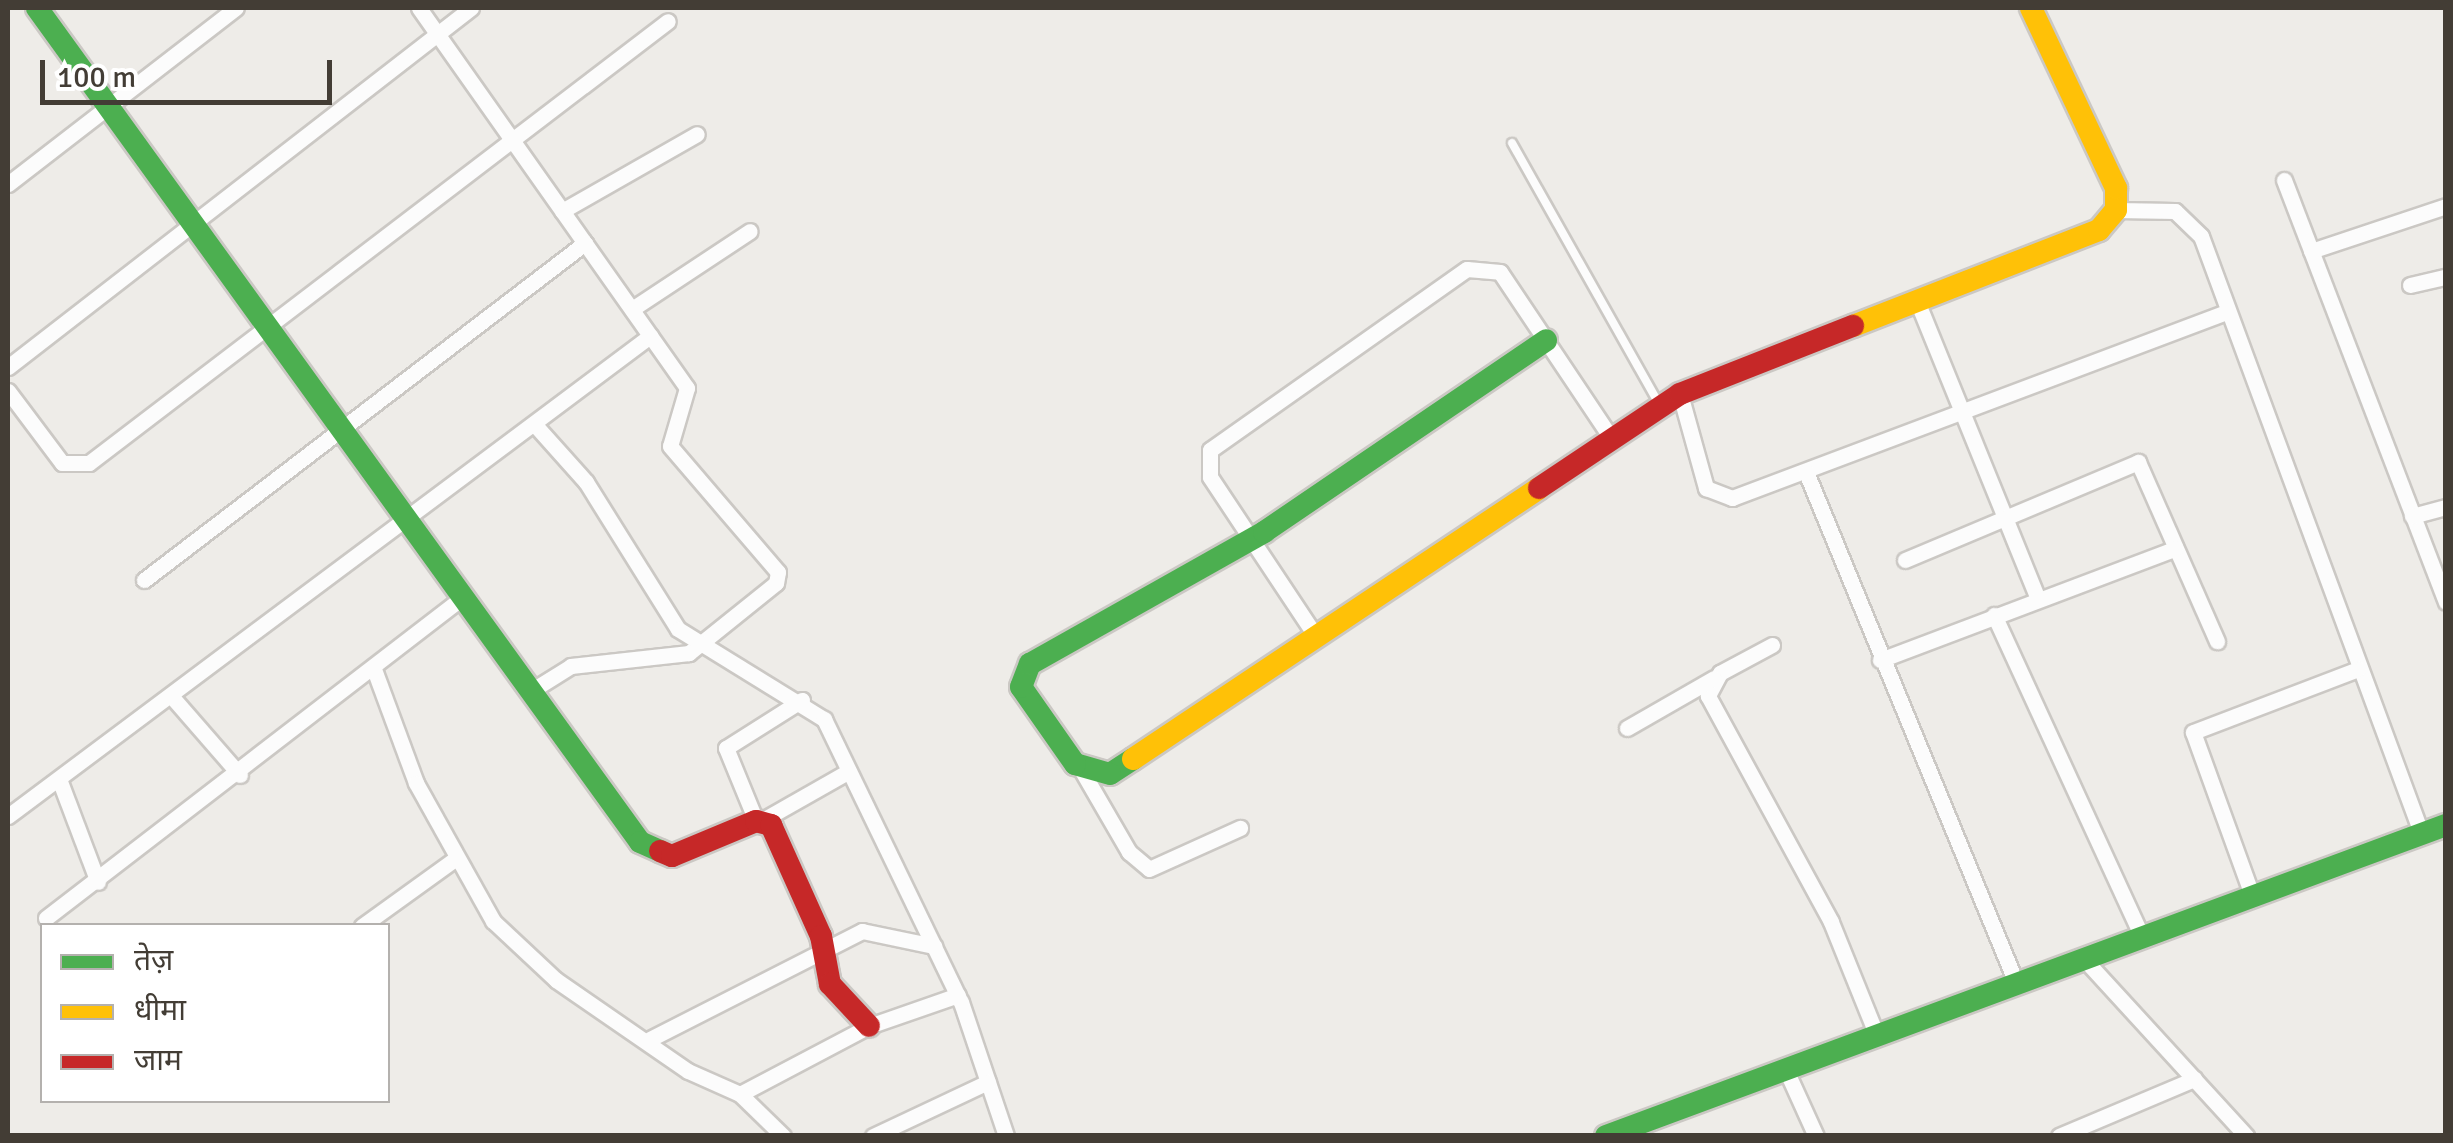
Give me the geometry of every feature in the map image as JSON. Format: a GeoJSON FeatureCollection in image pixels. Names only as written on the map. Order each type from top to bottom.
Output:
{"type":"FeatureCollection","features":[{"type":"Feature","properties":{"kind":"street"},"geometry":{"type":"LineString","coordinates":[[37,8],[531,691],[655,853],[672,856],[758,821],[849,770]]}},
{"type":"Feature","properties":{"kind":"street"},"geometry":{"type":"LineString","coordinates":[[8,184],[236,8]]}},
{"type":"Feature","properties":{"kind":"street"},"geometry":{"type":"LineString","coordinates":[[419,8],[689,395],[670,446],[778,572],[776,584],[703,646],[668,661],[562,668],[531,691]]}},
{"type":"Feature","properties":{"kind":"street"},"geometry":{"type":"LineString","coordinates":[[8,367],[471,8]]}},
{"type":"Feature","properties":{"kind":"street"},"geometry":{"type":"LineString","coordinates":[[1082,771],[1110,774],[1670,400],[2099,230],[2116,210],[2116,188],[2030,8]]}},
{"type":"Feature","properties":{"kind":"street"},"geometry":{"type":"LineString","coordinates":[[8,391],[62,464],[80,468],[668,21]]}},
{"type":"Feature","properties":{"kind":"street"},"geometry":{"type":"LineString","coordinates":[[562,211],[697,134]]}},
{"type":"Feature","properties":{"kind":"street"},"geometry":{"type":"LineString","coordinates":[[2284,180],[2446,602]]}},
{"type":"Feature","properties":{"kind":"street"},"geometry":{"type":"LineString","coordinates":[[2311,250],[2446,206]]}},
{"type":"Feature","properties":{"kind":"street"},"geometry":{"type":"LineString","coordinates":[[2116,210],[2190,219],[2422,834]]}},
{"type":"Feature","properties":{"kind":"street"},"geometry":{"type":"LineString","coordinates":[[632,309],[750,231]]}},
{"type":"Feature","properties":{"kind":"street"},"geometry":{"type":"LineString","coordinates":[[144,580],[585,243]]}},
{"type":"Feature","properties":{"kind":"street"},"geometry":{"type":"LineString","coordinates":[[1315,635],[1210,477],[1219,438],[1467,270],[1500,272],[1611,438]]}},
{"type":"Feature","properties":{"kind":"street"},"geometry":{"type":"LineString","coordinates":[[2410,285],[2446,277]]}},
{"type":"Feature","properties":{"kind":"street"},"geometry":{"type":"LineString","coordinates":[[1918,301],[2038,597]]}},
{"type":"Feature","properties":{"kind":"street"},"geometry":{"type":"LineString","coordinates":[[1670,400],[1711,494],[1732,498],[2224,312]]}},
{"type":"Feature","properties":{"kind":"street"},"geometry":{"type":"LineString","coordinates":[[8,816],[410,524],[650,336]]}},
{"type":"Feature","properties":{"kind":"street"},"geometry":{"type":"LineString","coordinates":[[1240,828],[1149,868],[1129,852],[1082,771],[1021,687],[1024,670],[1247,538],[1546,340]]}},
{"type":"Feature","properties":{"kind":"street"},"geometry":{"type":"LineString","coordinates":[[536,426],[586,482],[670,619],[703,646],[819,712],[958,995],[1006,1136]]}},
{"type":"Feature","properties":{"kind":"street"},"geometry":{"type":"LineString","coordinates":[[1905,560],[2004,515],[2138,462],[2217,641]]}},
{"type":"Feature","properties":{"kind":"street"},"geometry":{"type":"LineString","coordinates":[[1806,472],[2017,986]]}},
{"type":"Feature","properties":{"kind":"street"},"geometry":{"type":"LineString","coordinates":[[2412,516],[2446,507]]}},
{"type":"Feature","properties":{"kind":"street"},"geometry":{"type":"LineString","coordinates":[[1880,660],[2038,597],[2176,548]]}},
{"type":"Feature","properties":{"kind":"street"},"geometry":{"type":"LineString","coordinates":[[46,918],[374,672],[463,597]]}},
{"type":"Feature","properties":{"kind":"street"},"geometry":{"type":"LineString","coordinates":[[1994,614],[2143,939]]}},
{"type":"Feature","properties":{"kind":"street"},"geometry":{"type":"LineString","coordinates":[[1627,728],[1772,645]]}},
{"type":"Feature","properties":{"kind":"street"},"geometry":{"type":"LineString","coordinates":[[2252,894],[2194,732],[2358,668]]}},
{"type":"Feature","properties":{"kind":"street"},"geometry":{"type":"LineString","coordinates":[[374,672],[454,859],[522,952],[650,1039],[740,1094],[783,1136]]}},
{"type":"Feature","properties":{"kind":"street"},"geometry":{"type":"LineString","coordinates":[[1714,678],[1711,705],[1832,922],[1878,1036]]}},
{"type":"Feature","properties":{"kind":"street"},"geometry":{"type":"LineString","coordinates":[[173,698],[240,774]]}},
{"type":"Feature","properties":{"kind":"street"},"geometry":{"type":"LineString","coordinates":[[802,700],[726,748],[758,821],[774,829],[822,952],[830,984],[869,1026]]}},
{"type":"Feature","properties":{"kind":"street"},"geometry":{"type":"LineString","coordinates":[[58,779],[98,882]]}},
{"type":"Feature","properties":{"kind":"street"},"geometry":{"type":"LineString","coordinates":[[1606,1136],[2143,939],[2252,894],[2446,826]]}},
{"type":"Feature","properties":{"kind":"street"},"geometry":{"type":"LineString","coordinates":[[366,923],[454,859]]}},
{"type":"Feature","properties":{"kind":"street"},"geometry":{"type":"LineString","coordinates":[[650,1039],[868,929],[934,946]]}},
{"type":"Feature","properties":{"kind":"street"},"geometry":{"type":"LineString","coordinates":[[2085,960],[2243,1135]]}},
{"type":"Feature","properties":{"kind":"street"},"geometry":{"type":"LineString","coordinates":[[740,1094],[869,1026],[958,995]]}},
{"type":"Feature","properties":{"kind":"street"},"geometry":{"type":"LineString","coordinates":[[1786,1070],[1816,1136]]}},
{"type":"Feature","properties":{"kind":"street"},"geometry":{"type":"LineString","coordinates":[[2059,1136],[2194,1079]]}},
{"type":"Feature","properties":{"kind":"street"},"geometry":{"type":"LineString","coordinates":[[874,1136],[988,1082]]}},
{"type":"Feature","properties":{"kind":"lane"},"geometry":{"type":"LineString","coordinates":[[1512,143],[1670,400]]}},
{"type":"Feature","properties":{"kind":"traffic: fast"},"geometry":{"type":"LineString","coordinates":[[37,8],[640,842],[660,851]]}},
{"type":"Feature","properties":{"kind":"traffic: fast"},"geometry":{"type":"LineString","coordinates":[[1133,759],[1110,774],[1075,764],[1021,687],[1030,664],[1264,532],[1546,340]]}},
{"type":"Feature","properties":{"kind":"traffic: fast"},"geometry":{"type":"LineString","coordinates":[[1606,1136],[2446,825]]}},
{"type":"Feature","properties":{"kind":"traffic: slow"},"geometry":{"type":"LineString","coordinates":[[1853,326],[2099,230],[2116,210],[2116,188],[2031,8]]}},
{"type":"Feature","properties":{"kind":"traffic: slow"},"geometry":{"type":"LineString","coordinates":[[1133,759],[1539,488]]}},
{"type":"Feature","properties":{"kind":"traffic: jam"},"geometry":{"type":"LineString","coordinates":[[1539,488],[1680,394],[1853,326]]}},
{"type":"Feature","properties":{"kind":"traffic: jam"},"geometry":{"type":"LineString","coordinates":[[660,851],[672,856],[756,821],[771,825],[821,936],[830,984],[869,1026]]}}]}
